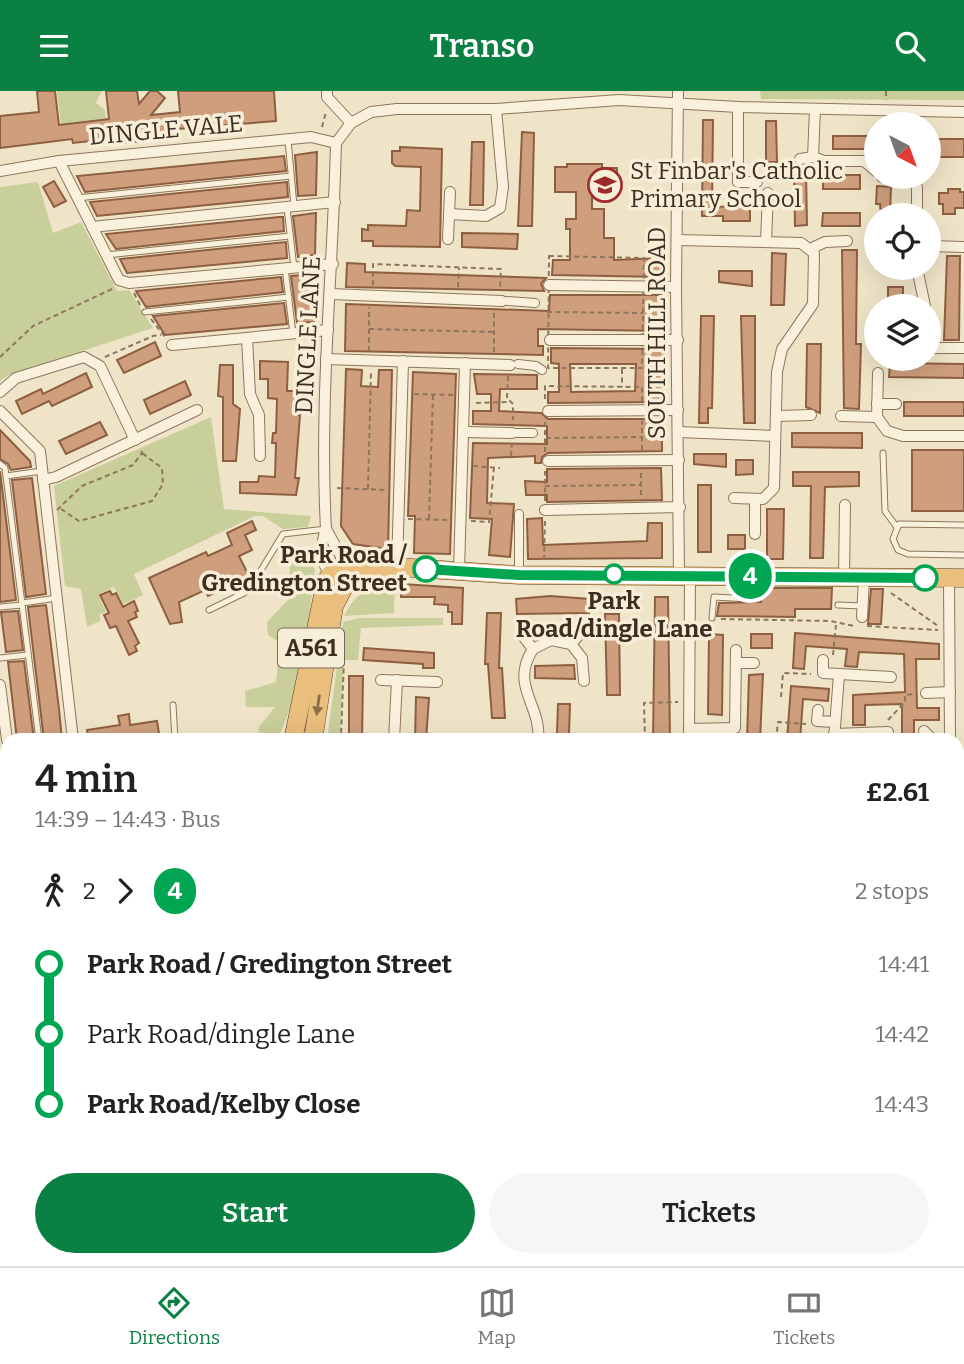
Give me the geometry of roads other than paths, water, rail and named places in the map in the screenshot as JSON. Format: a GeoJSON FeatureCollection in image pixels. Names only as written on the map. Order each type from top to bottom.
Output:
{"type":"FeatureCollection","features":[{"type":"Feature","properties":{"kind":"highway"},"geometry":{"type":"LineString","coordinates":[[330,575],[346,578],[374,559],[397,567],[519,575],[684,574],[957,578]]}},
{"type":"Feature","properties":{"kind":"highway","name":"A561"},"geometry":{"type":"LineString","coordinates":[[294,733],[323,588],[330,575]]}},
{"type":"Feature","properties":{"kind":"highway","name":"A561"},"geometry":{"type":"LineString","coordinates":[[314,733],[334,606],[346,578]]}},
{"type":"Feature","properties":{"kind":"street"},"geometry":{"type":"LineString","coordinates":[[548,91],[549,104]]}},
{"type":"Feature","properties":{"kind":"street"},"geometry":{"type":"LineString","coordinates":[[327,94],[351,123]]}},
{"type":"Feature","properties":{"kind":"street"},"geometry":{"type":"LineString","coordinates":[[336,143],[351,123],[371,112],[397,109],[496,109],[678,97],[738,107],[964,112]]}},
{"type":"Feature","properties":{"kind":"street","name":"SOUTH HILL ROAD"},"geometry":{"type":"LineString","coordinates":[[678,97],[678,410],[689,733]]}},
{"type":"Feature","properties":{"kind":"street"},"geometry":{"type":"LineString","coordinates":[[738,107],[738,182],[757,182]]}},
{"type":"Feature","properties":{"kind":"street"},"geometry":{"type":"LineString","coordinates":[[449,214],[486,216],[500,208],[503,187],[496,109]]}},
{"type":"Feature","properties":{"kind":"street"},"geometry":{"type":"LineString","coordinates":[[813,157],[815,109]]}},
{"type":"Feature","properties":{"kind":"street","name":"DINGLE VALE"},"geometry":{"type":"LineString","coordinates":[[0,171],[59,161],[288,140],[318,138],[336,143]]}},
{"type":"Feature","properties":{"kind":"street","name":"DINGLE LANE"},"geometry":{"type":"LineString","coordinates":[[330,575],[321,552],[326,529],[326,359],[333,264],[336,143]]}},
{"type":"Feature","properties":{"kind":"street"},"geometry":{"type":"LineString","coordinates":[[800,159],[813,157],[824,161],[864,161]]}},
{"type":"Feature","properties":{"kind":"street"},"geometry":{"type":"LineString","coordinates":[[59,161],[119,280],[129,282],[333,264]]}},
{"type":"Feature","properties":{"kind":"street"},"geometry":{"type":"LineString","coordinates":[[448,239],[450,192]]}},
{"type":"Feature","properties":{"kind":"street"},"geometry":{"type":"LineString","coordinates":[[766,242],[768,193]]}},
{"type":"Feature","properties":{"kind":"street"},"geometry":{"type":"LineString","coordinates":[[92,227],[335,202]]}},
{"type":"Feature","properties":{"kind":"street"},"geometry":{"type":"LineString","coordinates":[[677,240],[801,243],[814,253],[813,304],[782,349],[777,372],[775,488],[763,499],[734,498]]}},
{"type":"Feature","properties":{"kind":"street"},"geometry":{"type":"LineString","coordinates":[[810,249],[825,242],[847,241]]}},
{"type":"Feature","properties":{"kind":"street"},"geometry":{"type":"LineString","coordinates":[[941,246],[964,247]]}},
{"type":"Feature","properties":{"kind":"street"},"geometry":{"type":"LineString","coordinates":[[549,285],[676,288]]}},
{"type":"Feature","properties":{"kind":"street"},"geometry":{"type":"LineString","coordinates":[[331,295],[535,303]]}},
{"type":"Feature","properties":{"kind":"street"},"geometry":{"type":"LineString","coordinates":[[172,345],[328,330]]}},
{"type":"Feature","properties":{"kind":"street"},"geometry":{"type":"LineString","coordinates":[[247,338],[250,394],[259,415],[260,456]]}},
{"type":"Feature","properties":{"kind":"street"},"geometry":{"type":"LineString","coordinates":[[550,340],[678,340]]}},
{"type":"Feature","properties":{"kind":"street"},"geometry":{"type":"LineString","coordinates":[[941,348],[964,348]]}},
{"type":"Feature","properties":{"kind":"street"},"geometry":{"type":"LineString","coordinates":[[0,392],[16,378],[84,357],[94,360],[100,366],[135,440]]}},
{"type":"Feature","properties":{"kind":"street"},"geometry":{"type":"LineString","coordinates":[[326,359],[539,368]]}},
{"type":"Feature","properties":{"kind":"street"},"geometry":{"type":"LineString","coordinates":[[397,567],[403,361]]}},
{"type":"Feature","properties":{"kind":"street"},"geometry":{"type":"LineString","coordinates":[[459,571],[465,363]]}},
{"type":"Feature","properties":{"kind":"street"},"geometry":{"type":"LineString","coordinates":[[878,373],[877,418],[881,426],[894,434],[964,436]]}},
{"type":"Feature","properties":{"kind":"street"},"geometry":{"type":"LineString","coordinates":[[877,404],[896,404]]}},
{"type":"Feature","properties":{"kind":"street"},"geometry":{"type":"LineString","coordinates":[[43,475],[56,477],[197,410]]}},
{"type":"Feature","properties":{"kind":"street"},"geometry":{"type":"LineString","coordinates":[[547,412],[678,410]]}},
{"type":"Feature","properties":{"kind":"street"},"geometry":{"type":"LineString","coordinates":[[0,411],[40,451],[72,733]]}},
{"type":"Feature","properties":{"kind":"street"},"geometry":{"type":"LineString","coordinates":[[776,416],[811,415]]}},
{"type":"Feature","properties":{"kind":"street"},"geometry":{"type":"LineString","coordinates":[[841,416],[877,418]]}},
{"type":"Feature","properties":{"kind":"street"},"geometry":{"type":"LineString","coordinates":[[465,432],[533,433]]}},
{"type":"Feature","properties":{"kind":"street"},"geometry":{"type":"LineString","coordinates":[[679,432],[775,436]]}},
{"type":"Feature","properties":{"kind":"street"},"geometry":{"type":"LineString","coordinates":[[548,461],[679,460]]}},
{"type":"Feature","properties":{"kind":"street"},"geometry":{"type":"LineString","coordinates":[[755,499],[755,534]]}},
{"type":"Feature","properties":{"kind":"street"},"geometry":{"type":"LineString","coordinates":[[844,578],[845,505]]}},
{"type":"Feature","properties":{"kind":"street"},"geometry":{"type":"LineString","coordinates":[[545,510],[680,507]]}},
{"type":"Feature","properties":{"kind":"street"},"geometry":{"type":"LineString","coordinates":[[519,514],[519,575]]}},
{"type":"Feature","properties":{"kind":"street","name":"DINGLE LANE"},"geometry":{"type":"LineString","coordinates":[[326,529],[346,578]]}},
{"type":"Feature","properties":{"kind":"street"},"geometry":{"type":"LineString","coordinates":[[862,611],[864,578]]}},
{"type":"Feature","properties":{"kind":"street"},"geometry":{"type":"LineString","coordinates":[[950,733],[950,631],[957,578]]}},
{"type":"Feature","properties":{"kind":"street"},"geometry":{"type":"LineString","coordinates":[[571,644],[581,633]]}},
{"type":"Feature","properties":{"kind":"street"},"geometry":{"type":"LineString","coordinates":[[523,636],[533,649]]}},
{"type":"Feature","properties":{"kind":"street"},"geometry":{"type":"LineString","coordinates":[[536,733],[524,681],[524,668],[533,649],[551,640],[571,644],[582,658],[584,681]]}},
{"type":"Feature","properties":{"kind":"street"},"geometry":{"type":"LineString","coordinates":[[735,733],[736,650]]}},
{"type":"Feature","properties":{"kind":"street"},"geometry":{"type":"LineString","coordinates":[[823,660],[822,674],[891,677]]}},
{"type":"Feature","properties":{"kind":"street"},"geometry":{"type":"LineString","coordinates":[[736,663],[754,663]]}},
{"type":"Feature","properties":{"kind":"street"},"geometry":{"type":"LineString","coordinates":[[835,732],[839,675]]}},
{"type":"Feature","properties":{"kind":"street"},"geometry":{"type":"LineString","coordinates":[[380,680],[437,682]]}},
{"type":"Feature","properties":{"kind":"street"},"geometry":{"type":"LineString","coordinates":[[394,733],[397,680]]}},
{"type":"Feature","properties":{"kind":"street"},"geometry":{"type":"LineString","coordinates":[[0,685],[6,733]]}},
{"type":"Feature","properties":{"kind":"street"},"geometry":{"type":"LineString","coordinates":[[926,693],[950,692]]}},
{"type":"Feature","properties":{"kind":"street"},"geometry":{"type":"LineString","coordinates":[[818,716],[835,732],[888,732]]}},
{"type":"Feature","properties":{"kind":"lane"},"geometry":{"type":"LineString","coordinates":[[288,140],[291,176],[289,297],[293,334]]}},
{"type":"Feature","properties":{"kind":"lane"},"geometry":{"type":"LineString","coordinates":[[77,198],[291,176]]}},
{"type":"Feature","properties":{"kind":"lane"},"geometry":{"type":"LineString","coordinates":[[106,255],[290,236]]}},
{"type":"Feature","properties":{"kind":"lane"},"geometry":{"type":"LineString","coordinates":[[145,312],[289,297]]}},
{"type":"Feature","properties":{"kind":"lane"},"geometry":{"type":"LineString","coordinates":[[883,453],[885,511],[896,526],[893,539],[898,550],[908,554],[964,555]]}},
{"type":"Feature","properties":{"kind":"lane"},"geometry":{"type":"LineString","coordinates":[[0,464],[6,476],[38,733]]}},
{"type":"Feature","properties":{"kind":"lane"},"geometry":{"type":"LineString","coordinates":[[6,476],[43,475]]}},
{"type":"Feature","properties":{"kind":"lane"},"geometry":{"type":"LineString","coordinates":[[896,526],[964,525]]}},
{"type":"Feature","properties":{"kind":"lane"},"geometry":{"type":"LineString","coordinates":[[209,610],[244,593],[252,585],[283,534],[326,529]]}},
{"type":"Feature","properties":{"kind":"lane"},"geometry":{"type":"LineString","coordinates":[[712,618],[713,601],[717,595],[753,597],[754,576]]}},
{"type":"Feature","properties":{"kind":"lane"},"geometry":{"type":"LineString","coordinates":[[0,607],[57,598]]}},
{"type":"Feature","properties":{"kind":"lane"},"geometry":{"type":"LineString","coordinates":[[838,605],[862,611]]}},
{"type":"Feature","properties":{"kind":"lane"},"geometry":{"type":"LineString","coordinates":[[0,658],[28,655]]}},
{"type":"Feature","properties":{"kind":"lane"},"geometry":{"type":"LineString","coordinates":[[173,705],[175,733]]}},
{"type":"Feature","properties":{"kind":"place","name":"St Finbar's Catholic Primary School"},"geometry":{"type":"Point","coordinates":[605,185]}},
{"type":"Feature","properties":{"kind":"place","name":"Park Road / Gredington Street"},"geometry":{"type":"Point","coordinates":[426,569]}},
{"type":"Feature","properties":{"kind":"place","name":"Park Road/dingle Lane"},"geometry":{"type":"Point","coordinates":[614,574]}}]}
